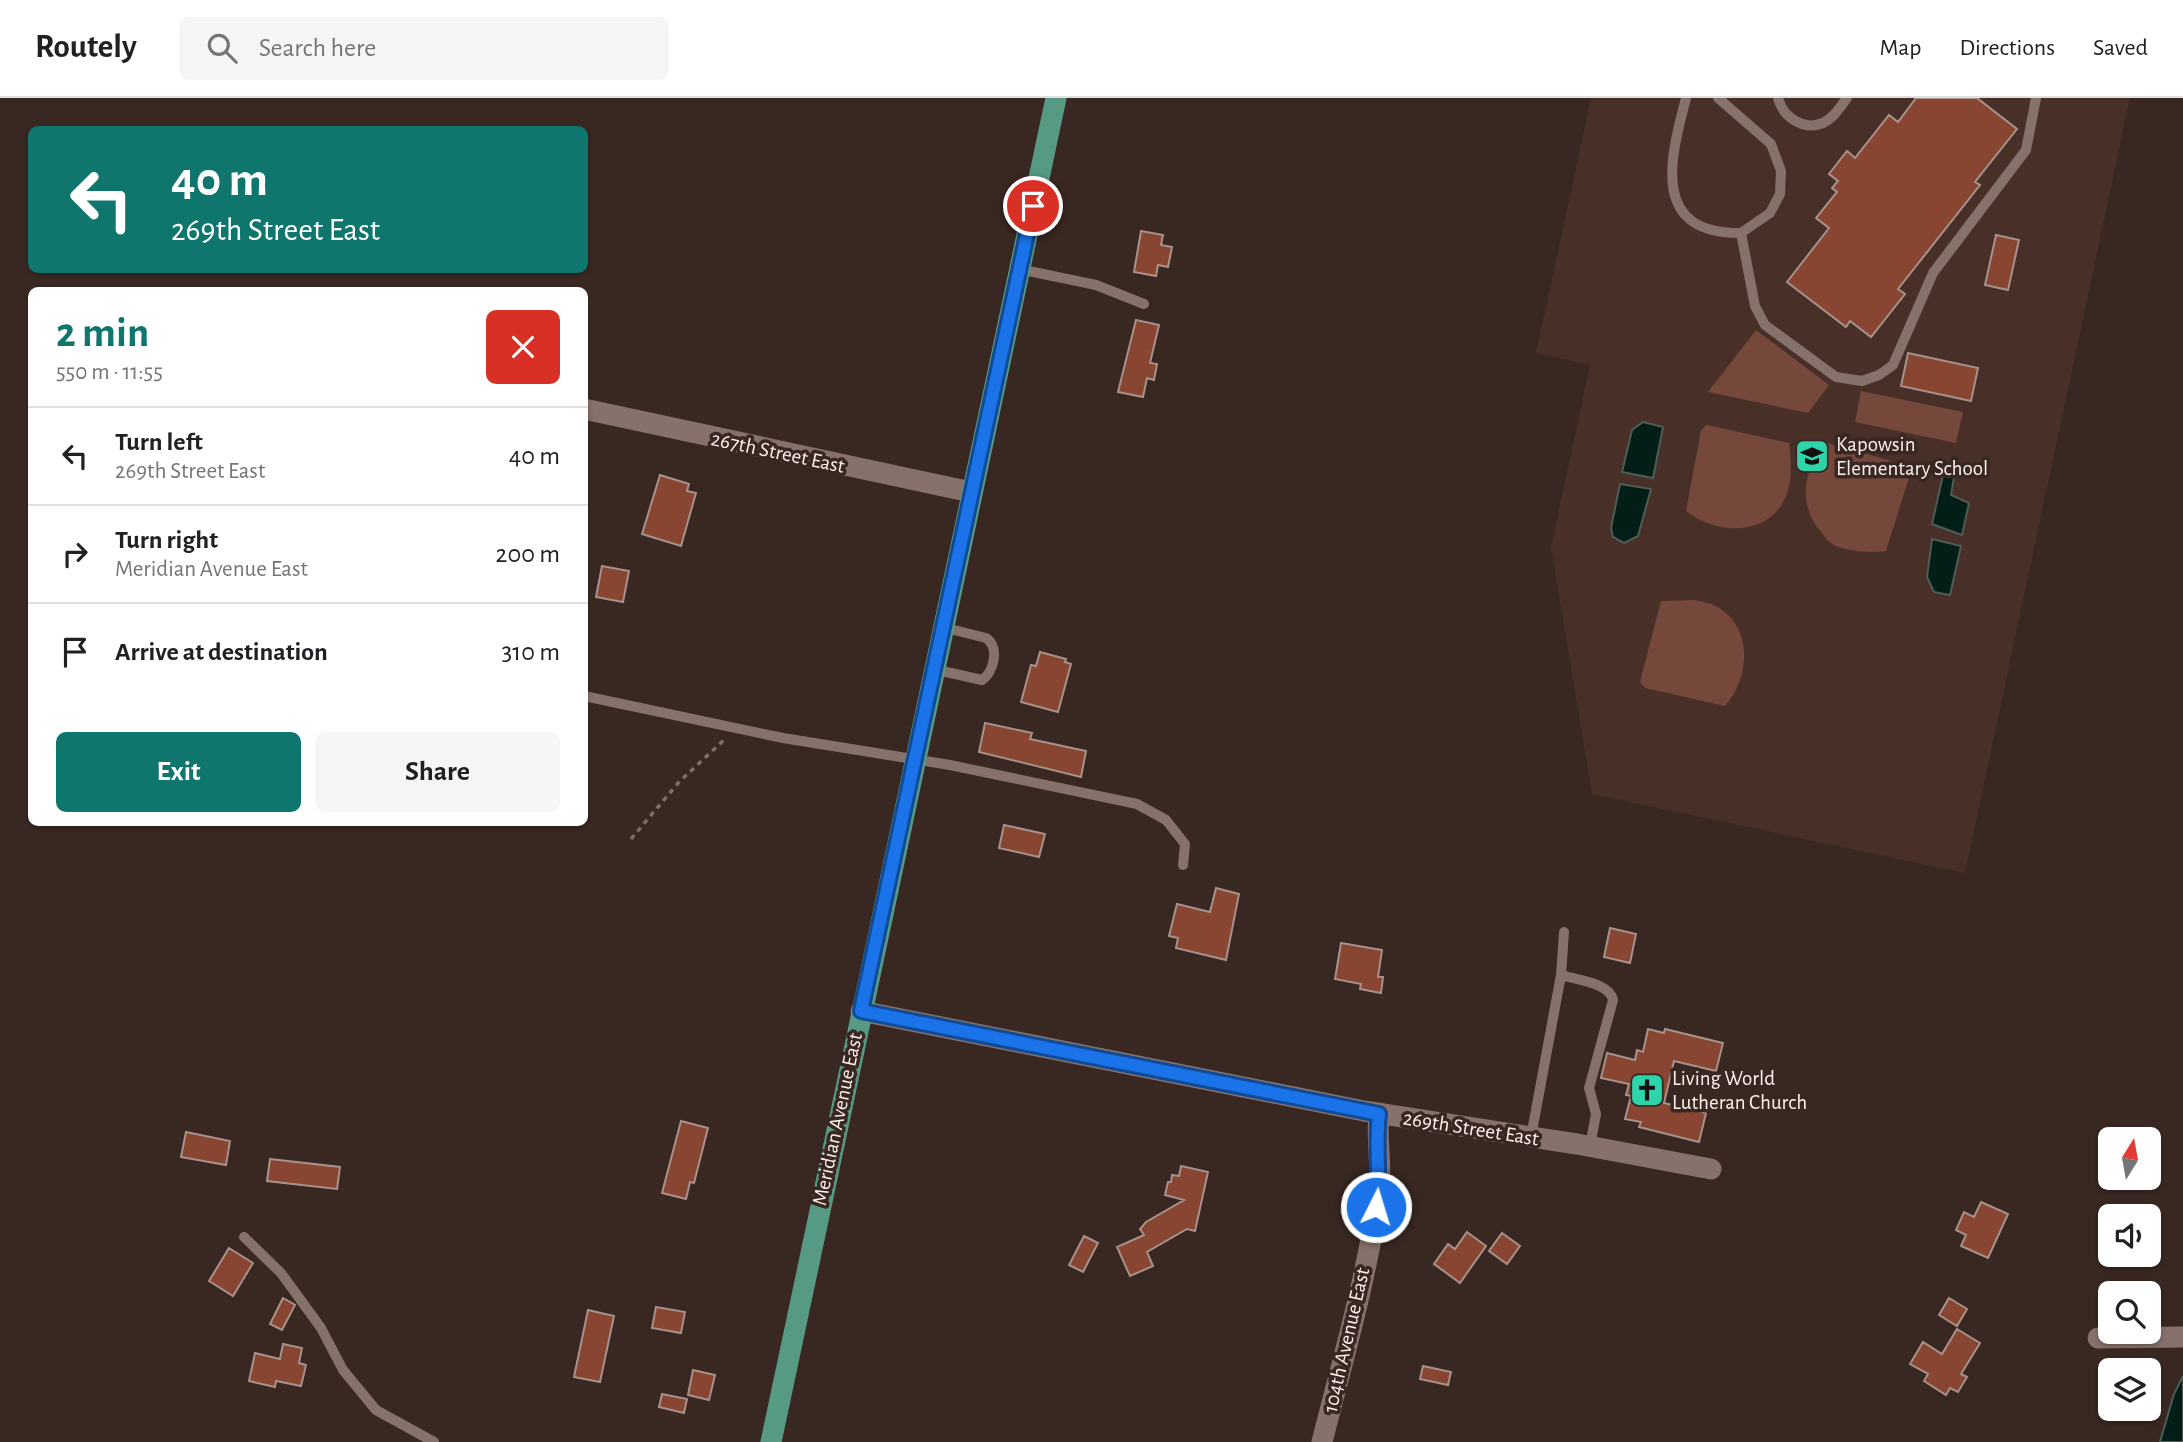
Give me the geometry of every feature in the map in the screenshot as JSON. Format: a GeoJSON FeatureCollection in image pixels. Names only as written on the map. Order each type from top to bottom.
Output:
{"type":"FeatureCollection","features":[{"type":"Feature","properties":{"kind":"main road","name":"Meridian Avenue East"},"geometry":{"type":"LineString","coordinates":[[771,1442],[913,760],[1056,98]]}},
{"type":"Feature","properties":{"kind":"street","name":"267th Street East"},"geometry":{"type":"LineString","coordinates":[[588,410],[971,492]]}},
{"type":"Feature","properties":{"kind":"street","name":"269th Street East"},"geometry":{"type":"LineString","coordinates":[[861,1011],[1379,1114],[1590,1146],[1711,1169]]}},
{"type":"Feature","properties":{"kind":"street","name":"104th Avenue East"},"geometry":{"type":"LineString","coordinates":[[1322,1442],[1373,1229],[1379,1186],[1376,1135],[1379,1114]]}},
{"type":"Feature","properties":{"kind":"street"},"geometry":{"type":"LineString","coordinates":[[2161,1337],[2183,1337]]}},
{"type":"Feature","properties":{"kind":"lane"},"geometry":{"type":"LineString","coordinates":[[1686,98],[1670,173],[1676,205],[1696,225],[1720,233],[1741,233],[1770,213],[1780,194],[1781,171],[1771,144],[1718,98]]}},
{"type":"Feature","properties":{"kind":"lane"},"geometry":{"type":"LineString","coordinates":[[1778,98],[1780,107],[1791,120],[1807,126],[1822,123],[1835,114],[1847,98]]}},
{"type":"Feature","properties":{"kind":"lane"},"geometry":{"type":"LineString","coordinates":[[1741,233],[1755,306],[1765,325],[1836,377],[1861,381],[1879,375],[1893,365],[1933,273],[2026,150],[2036,98]]}},
{"type":"Feature","properties":{"kind":"lane"},"geometry":{"type":"LineString","coordinates":[[1020,269],[1096,285],[1144,304]]}},
{"type":"Feature","properties":{"kind":"lane"},"geometry":{"type":"LineString","coordinates":[[933,669],[982,680],[989,675],[995,651],[986,638],[942,627]]}},
{"type":"Feature","properties":{"kind":"lane"},"geometry":{"type":"LineString","coordinates":[[588,697],[736,728],[1137,804],[1166,820],[1185,844],[1183,865]]}},
{"type":"Feature","properties":{"kind":"lane"},"geometry":{"type":"LineString","coordinates":[[1531,1137],[1561,975],[1564,932]]}},
{"type":"Feature","properties":{"kind":"lane"},"geometry":{"type":"LineString","coordinates":[[1561,975],[1606,988],[1614,1000],[1589,1088],[1596,1114],[1590,1146]]}},
{"type":"Feature","properties":{"kind":"lane"},"geometry":{"type":"LineString","coordinates":[[244,1237],[281,1273],[321,1328],[343,1370],[376,1410],[434,1442]]}},
{"type":"Feature","properties":{"kind":"path"},"geometry":{"type":"LineString","coordinates":[[631,839],[679,782],[736,728]]}},
{"type":"Feature","properties":{"kind":"shaded area","name":"Kapowsin Elementary School"},"geometry":{"type":"Polygon","coordinates":[[[1591,98],[2130,98],[1965,873],[1592,794],[1551,547],[1590,365],[1536,353],[1591,98]]]}},
{"type":"Feature","properties":{"kind":"shaded area"},"geometry":{"type":"Polygon","coordinates":[[[1756,330],[1829,385],[1808,413],[1708,392],[1756,330]]]}},
{"type":"Feature","properties":{"kind":"shaded area"},"geometry":{"type":"Polygon","coordinates":[[[1861,391],[1963,412],[1956,443],[1855,422],[1861,391]]]}},
{"type":"Feature","properties":{"kind":"shaded area"},"geometry":{"type":"Polygon","coordinates":[[[1643,422],[1663,427],[1653,478],[1622,472],[1632,430],[1643,422]]]}},
{"type":"Feature","properties":{"kind":"shaded area"},"geometry":{"type":"Polygon","coordinates":[[[1707,425],[1789,443],[1791,471],[1788,492],[1777,511],[1766,520],[1753,526],[1725,528],[1698,519],[1686,511],[1701,430],[1707,425]]]}},
{"type":"Feature","properties":{"kind":"shaded area"},"geometry":{"type":"Polygon","coordinates":[[[1827,443],[1906,465],[1911,471],[1886,551],[1859,551],[1838,547],[1828,540],[1813,521],[1806,498],[1808,475],[1827,443]]]}},
{"type":"Feature","properties":{"kind":"shaded area"},"geometry":{"type":"Polygon","coordinates":[[[1943,475],[1954,477],[1951,495],[1969,503],[1962,535],[1932,524],[1943,475]]]}},
{"type":"Feature","properties":{"kind":"shaded area"},"geometry":{"type":"Polygon","coordinates":[[[1620,484],[1651,489],[1638,536],[1624,543],[1613,537],[1611,528],[1620,484]]]}},
{"type":"Feature","properties":{"kind":"shaded area"},"geometry":{"type":"Polygon","coordinates":[[[1932,539],[1961,546],[1950,595],[1934,592],[1927,577],[1932,539]]]}},
{"type":"Feature","properties":{"kind":"shaded area"},"geometry":{"type":"Polygon","coordinates":[[[1695,600],[1716,606],[1728,615],[1742,639],[1743,668],[1733,695],[1725,706],[1645,688],[1640,682],[1661,601],[1695,600]]]}},
{"type":"Feature","properties":{"kind":"shaded area"},"geometry":{"type":"Polygon","coordinates":[[[2183,1376],[2183,1442],[2160,1442],[2174,1394],[2183,1376]]]}},
{"type":"Feature","properties":{"kind":"building"},"geometry":{"type":"Polygon","coordinates":[[[1916,98],[1977,98],[2017,129],[1975,182],[1980,185],[1898,289],[1905,294],[1871,337],[1850,321],[1846,327],[1787,282],[1829,228],[1816,218],[1837,192],[1832,188],[1838,181],[1829,174],[1847,151],[1855,158],[1889,115],[1898,122],[1916,98]]]}},
{"type":"Feature","properties":{"kind":"building"},"geometry":{"type":"Polygon","coordinates":[[[1141,231],[1163,235],[1161,245],[1172,247],[1168,267],[1158,265],[1156,276],[1134,272],[1141,231]]]}},
{"type":"Feature","properties":{"kind":"building"},"geometry":{"type":"Polygon","coordinates":[[[1996,235],[2019,240],[2008,290],[1985,285],[1996,235]]]}},
{"type":"Feature","properties":{"kind":"building"},"geometry":{"type":"Polygon","coordinates":[[[1136,320],[1159,325],[1150,363],[1157,364],[1154,380],[1147,378],[1143,397],[1118,392],[1136,320]]]}},
{"type":"Feature","properties":{"kind":"building"},"geometry":{"type":"Polygon","coordinates":[[[1908,353],[1978,368],[1971,401],[1901,386],[1908,353]]]}},
{"type":"Feature","properties":{"kind":"building"},"geometry":{"type":"Polygon","coordinates":[[[660,475],[689,484],[687,491],[696,493],[681,546],[642,534],[660,475]]]}},
{"type":"Feature","properties":{"kind":"building"},"geometry":{"type":"Polygon","coordinates":[[[602,566],[629,571],[623,602],[596,597],[602,566]]]}},
{"type":"Feature","properties":{"kind":"building"},"geometry":{"type":"Polygon","coordinates":[[[1040,652],[1066,659],[1065,662],[1071,664],[1058,712],[1021,702],[1031,665],[1036,666],[1040,652]]]}},
{"type":"Feature","properties":{"kind":"building"},"geometry":{"type":"Polygon","coordinates":[[[985,723],[1032,733],[1030,739],[1086,751],[1081,777],[979,752],[985,723]]]}},
{"type":"Feature","properties":{"kind":"building"},"geometry":{"type":"Polygon","coordinates":[[[1004,825],[1045,834],[1039,857],[999,848],[1004,825]]]}},
{"type":"Feature","properties":{"kind":"building"},"geometry":{"type":"Polygon","coordinates":[[[1216,888],[1239,894],[1226,960],[1176,948],[1178,938],[1169,936],[1177,904],[1210,912],[1216,888]]]}},
{"type":"Feature","properties":{"kind":"building"},"geometry":{"type":"Polygon","coordinates":[[[1610,928],[1636,934],[1630,963],[1604,957],[1610,928]]]}},
{"type":"Feature","properties":{"kind":"building"},"geometry":{"type":"Polygon","coordinates":[[[1341,943],[1382,950],[1378,977],[1383,977],[1381,993],[1360,989],[1361,984],[1335,979],[1341,943]]]}},
{"type":"Feature","properties":{"kind":"building","name":"Living World Lutheran Church"},"geometry":{"type":"Polygon","coordinates":[[[1648,1029],[1664,1033],[1665,1029],[1723,1043],[1716,1071],[1674,1061],[1664,1103],[1706,1113],[1699,1142],[1639,1127],[1641,1122],[1625,1119],[1631,1096],[1626,1095],[1629,1084],[1601,1078],[1607,1053],[1635,1060],[1637,1050],[1643,1052],[1648,1029]]]}},
{"type":"Feature","properties":{"kind":"building"},"geometry":{"type":"Polygon","coordinates":[[[681,1121],[708,1128],[694,1183],[690,1182],[686,1199],[662,1193],[681,1121]]]}},
{"type":"Feature","properties":{"kind":"building"},"geometry":{"type":"Polygon","coordinates":[[[186,1132],[230,1141],[226,1165],[181,1157],[186,1132]]]}},
{"type":"Feature","properties":{"kind":"building"},"geometry":{"type":"Polygon","coordinates":[[[270,1159],[340,1167],[337,1189],[267,1181],[270,1159]]]}},
{"type":"Feature","properties":{"kind":"building"},"geometry":{"type":"Polygon","coordinates":[[[1181,1166],[1208,1172],[1195,1231],[1187,1229],[1147,1252],[1153,1266],[1130,1276],[1117,1247],[1144,1235],[1140,1229],[1146,1222],[1184,1200],[1165,1195],[1168,1182],[1171,1182],[1172,1175],[1179,1176],[1181,1166]]]}},
{"type":"Feature","properties":{"kind":"building"},"geometry":{"type":"Polygon","coordinates":[[[1981,1202],[2008,1214],[1988,1258],[1961,1246],[1966,1235],[1956,1230],[1964,1212],[1974,1217],[1981,1202]]]}},
{"type":"Feature","properties":{"kind":"building"},"geometry":{"type":"Polygon","coordinates":[[[1467,1232],[1486,1246],[1460,1283],[1434,1264],[1448,1244],[1455,1249],[1467,1232]]]}},
{"type":"Feature","properties":{"kind":"building"},"geometry":{"type":"Polygon","coordinates":[[[1502,1233],[1520,1246],[1507,1264],[1489,1251],[1502,1233]]]}},
{"type":"Feature","properties":{"kind":"building"},"geometry":{"type":"Polygon","coordinates":[[[1084,1236],[1098,1243],[1083,1272],[1069,1265],[1084,1236]]]}},
{"type":"Feature","properties":{"kind":"building"},"geometry":{"type":"Polygon","coordinates":[[[229,1248],[253,1263],[233,1296],[209,1281],[229,1248]]]}},
{"type":"Feature","properties":{"kind":"building"},"geometry":{"type":"Polygon","coordinates":[[[283,1298],[295,1305],[282,1330],[270,1324],[283,1298]]]}},
{"type":"Feature","properties":{"kind":"building"},"geometry":{"type":"Polygon","coordinates":[[[1949,1298],[1967,1309],[1957,1326],[1939,1315],[1949,1298]]]}},
{"type":"Feature","properties":{"kind":"building"},"geometry":{"type":"Polygon","coordinates":[[[656,1307],[685,1312],[681,1333],[652,1328],[656,1307]]]}},
{"type":"Feature","properties":{"kind":"building"},"geometry":{"type":"Polygon","coordinates":[[[588,1310],[614,1316],[600,1382],[574,1377],[588,1310]]]}},
{"type":"Feature","properties":{"kind":"building"},"geometry":{"type":"Polygon","coordinates":[[[1957,1329],[1980,1343],[1961,1374],[1967,1377],[1958,1392],[1950,1388],[1946,1395],[1924,1381],[1928,1374],[1910,1364],[1923,1342],[1942,1354],[1957,1329]]]}},
{"type":"Feature","properties":{"kind":"building"},"geometry":{"type":"Polygon","coordinates":[[[283,1344],[302,1348],[299,1363],[306,1365],[301,1386],[276,1381],[275,1387],[249,1381],[255,1353],[280,1359],[283,1344]]]}},
{"type":"Feature","properties":{"kind":"building"},"geometry":{"type":"Polygon","coordinates":[[[1423,1366],[1451,1372],[1448,1385],[1420,1379],[1423,1366]]]}},
{"type":"Feature","properties":{"kind":"building"},"geometry":{"type":"Polygon","coordinates":[[[693,1370],[715,1375],[709,1400],[688,1395],[693,1370]]]}},
{"type":"Feature","properties":{"kind":"building"},"geometry":{"type":"Polygon","coordinates":[[[662,1394],[687,1399],[684,1413],[659,1407],[662,1394]]]}},
{"type":"Feature","properties":{"kind":"place","name":"Kapowsin Elementary School"},"geometry":{"type":"Point","coordinates":[1812,456]}},
{"type":"Feature","properties":{"kind":"place","name":"Living World Lutheran Church"},"geometry":{"type":"Point","coordinates":[1647,1090]}},
{"type":"Feature","properties":{"kind":"route"},"geometry":{"type":"LineString","coordinates":[[1033,206],[861,1011],[1379,1114],[1376,1135],[1379,1186],[1376,1207]]}}]}
